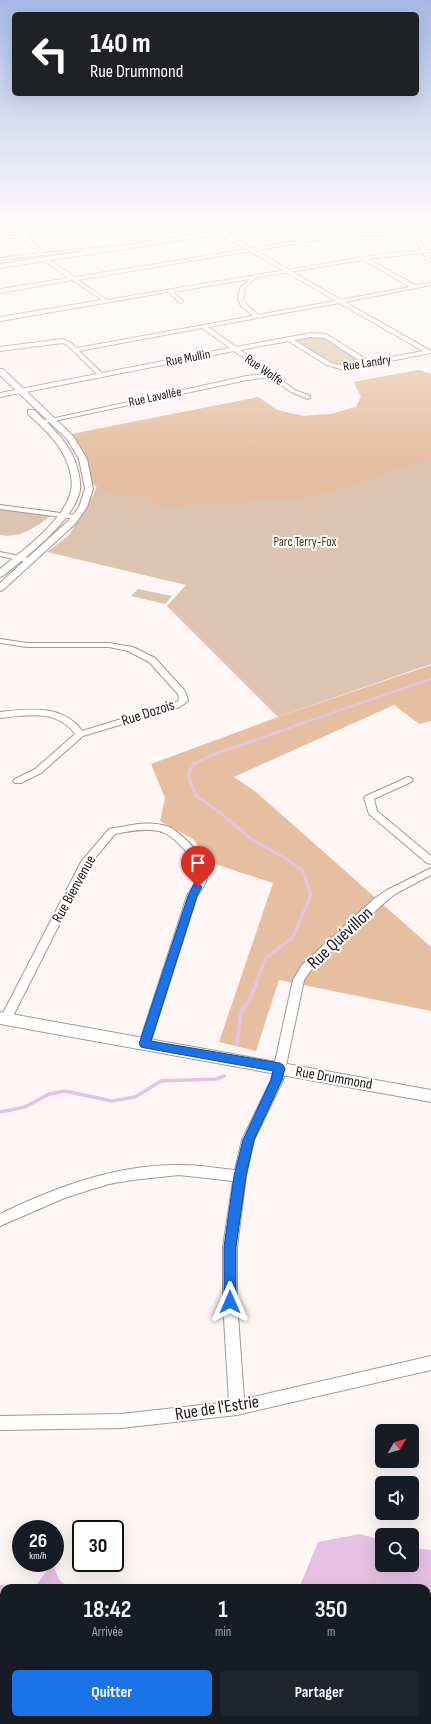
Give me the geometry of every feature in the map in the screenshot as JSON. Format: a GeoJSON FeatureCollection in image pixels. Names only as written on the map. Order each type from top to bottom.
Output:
{"type":"FeatureCollection","features":[{"type":"Feature","properties":{"kind":"street"},"geometry":{"type":"LineString","coordinates":[[0,318],[103,301]]}},
{"type":"Feature","properties":{"kind":"street"},"geometry":{"type":"LineString","coordinates":[[241,301],[256,316]]}},
{"type":"Feature","properties":{"kind":"street"},"geometry":{"type":"LineString","coordinates":[[76,350],[337,301]]}},
{"type":"Feature","properties":{"kind":"street"},"geometry":{"type":"LineString","coordinates":[[341,301],[429,353]]}},
{"type":"Feature","properties":{"kind":"street","name":"Rue Wolfe"},"geometry":{"type":"LineString","coordinates":[[203,326],[293,391],[308,397]]}},
{"type":"Feature","properties":{"kind":"street","name":"Rue Mullin"},"geometry":{"type":"LineString","coordinates":[[0,395],[289,338],[315,335],[326,336],[369,364]]}},
{"type":"Feature","properties":{"kind":"street","name":"Rue Landry"},"geometry":{"type":"LineString","coordinates":[[289,338],[314,355],[336,367],[344,368],[429,353]]}},
{"type":"Feature","properties":{"kind":"street"},"geometry":{"type":"LineString","coordinates":[[0,349],[10,349],[58,340],[68,343],[101,375]]}},
{"type":"Feature","properties":{"kind":"street"},"geometry":{"type":"LineString","coordinates":[[0,371],[70,438],[83,459],[89,489],[83,507],[72,522],[0,588]]}},
{"type":"Feature","properties":{"kind":"street","name":"Rue Lavallée"},"geometry":{"type":"LineString","coordinates":[[40,422],[247,378],[270,375]]}},
{"type":"Feature","properties":{"kind":"street"},"geometry":{"type":"LineString","coordinates":[[0,382],[59,441],[71,461],[76,490],[70,506],[64,515],[19,559],[0,574]]}},
{"type":"Feature","properties":{"kind":"street"},"geometry":{"type":"LineString","coordinates":[[59,441],[70,438]]}},
{"type":"Feature","properties":{"kind":"street"},"geometry":{"type":"LineString","coordinates":[[0,507],[76,517]]}},
{"type":"Feature","properties":{"kind":"street"},"geometry":{"type":"LineString","coordinates":[[0,554],[30,561]]}},
{"type":"Feature","properties":{"kind":"street","name":"Rue Dozois"},"geometry":{"type":"LineString","coordinates":[[0,640],[27,645],[109,645],[130,649],[152,660],[182,693],[184,701],[177,705],[80,734],[38,771],[18,781]]}},
{"type":"Feature","properties":{"kind":"street"},"geometry":{"type":"LineString","coordinates":[[0,715],[41,713],[56,715],[70,722],[80,734]]}},
{"type":"Feature","properties":{"kind":"street"},"geometry":{"type":"LineString","coordinates":[[408,780],[369,798],[372,812],[431,861]]}},
{"type":"Feature","properties":{"kind":"street","name":"Rue Bienvenue"},"geometry":{"type":"LineString","coordinates":[[3,1019],[86,862],[112,830],[139,826],[165,830],[178,839],[200,862],[203,877],[192,896],[145,1044]]}},
{"type":"Feature","properties":{"kind":"street","name":"Rue Quévillon"},"geometry":{"type":"LineString","coordinates":[[237,1408],[230,1302],[230,1247],[240,1176],[248,1140],[277,1080],[299,980],[306,968],[379,901],[391,892],[431,871]]}},
{"type":"Feature","properties":{"kind":"street","name":"Rue Drummond"},"geometry":{"type":"LineString","coordinates":[[3,1019],[431,1096]]}},
{"type":"Feature","properties":{"kind":"street"},"geometry":{"type":"LineString","coordinates":[[0,1220],[68,1189],[109,1178],[150,1172],[180,1170],[240,1176]]}},
{"type":"Feature","properties":{"kind":"street","name":"Rue de l'Estrie"},"geometry":{"type":"LineString","coordinates":[[0,1423],[121,1421],[237,1408],[431,1363]]}},
{"type":"Feature","properties":{"kind":"green space"},"geometry":{"type":"Polygon","coordinates":[[[312,334],[332,338],[374,363],[338,369],[292,338],[312,334]]]}},
{"type":"Feature","properties":{"kind":"green space","name":"Parc Terry-Fox"},"geometry":{"type":"Polygon","coordinates":[[[419,370],[431,374],[431,664],[278,717],[167,606],[186,585],[47,552],[69,535],[97,486],[258,397],[277,410],[303,416],[331,414],[356,407],[361,397],[354,382],[419,370]]]}},
{"type":"Feature","properties":{"kind":"green space"},"geometry":{"type":"Polygon","coordinates":[[[0,507],[55,513],[23,533],[8,536],[0,535],[0,507]]]}},
{"type":"Feature","properties":{"kind":"green space"},"geometry":{"type":"Polygon","coordinates":[[[138,589],[172,596],[165,604],[131,596],[138,589]]]}},
{"type":"Feature","properties":{"kind":"shaded area"},"geometry":{"type":"Polygon","coordinates":[[[419,370],[431,374],[431,456],[356,484],[298,499],[162,507],[149,497],[104,493],[92,483],[86,456],[71,434],[258,397],[277,410],[303,416],[331,414],[356,407],[361,397],[354,382],[419,370]]]}},
{"type":"Feature","properties":{"kind":"shaded area"},"geometry":{"type":"Polygon","coordinates":[[[431,665],[431,721],[419,724],[394,705],[234,777],[256,792],[431,947],[431,1011],[279,980],[256,1051],[219,1042],[273,883],[212,863],[193,839],[160,821],[165,798],[151,764],[278,717],[431,665]]]}},
{"type":"Feature","properties":{"kind":"shaded area"},"geometry":{"type":"Polygon","coordinates":[[[360,1534],[375,1538],[375,1572],[419,1572],[419,1549],[431,1550],[431,1584],[301,1584],[318,1542],[360,1534]]]}},
{"type":"Feature","properties":{"kind":"shaded area"},"geometry":{"type":"Polygon","coordinates":[[[46,1572],[56,1572],[59,1579],[64,1584],[37,1584],[46,1572]]]}},
{"type":"Feature","properties":{"kind":"waterway"},"geometry":{"type":"LineString","coordinates":[[306,722],[431,679]]}},
{"type":"Feature","properties":{"kind":"waterway"},"geometry":{"type":"LineString","coordinates":[[256,983],[266,958],[293,937],[311,895],[303,871],[285,858],[251,839],[217,810],[196,796],[188,775],[194,764],[212,755],[309,721]]}},
{"type":"Feature","properties":{"kind":"waterway"},"geometry":{"type":"LineString","coordinates":[[237,1044],[241,1012],[250,999],[257,982]]}},
{"type":"Feature","properties":{"kind":"waterway"},"geometry":{"type":"LineString","coordinates":[[0,1112],[25,1107],[49,1094],[65,1091],[112,1101],[135,1097],[161,1081],[216,1079],[224,1076]]}},
{"type":"Feature","properties":{"kind":"route"},"geometry":{"type":"LineString","coordinates":[[198,887],[192,896],[145,1044],[280,1068],[277,1080],[248,1140],[240,1176],[230,1247],[230,1302]]}}]}
